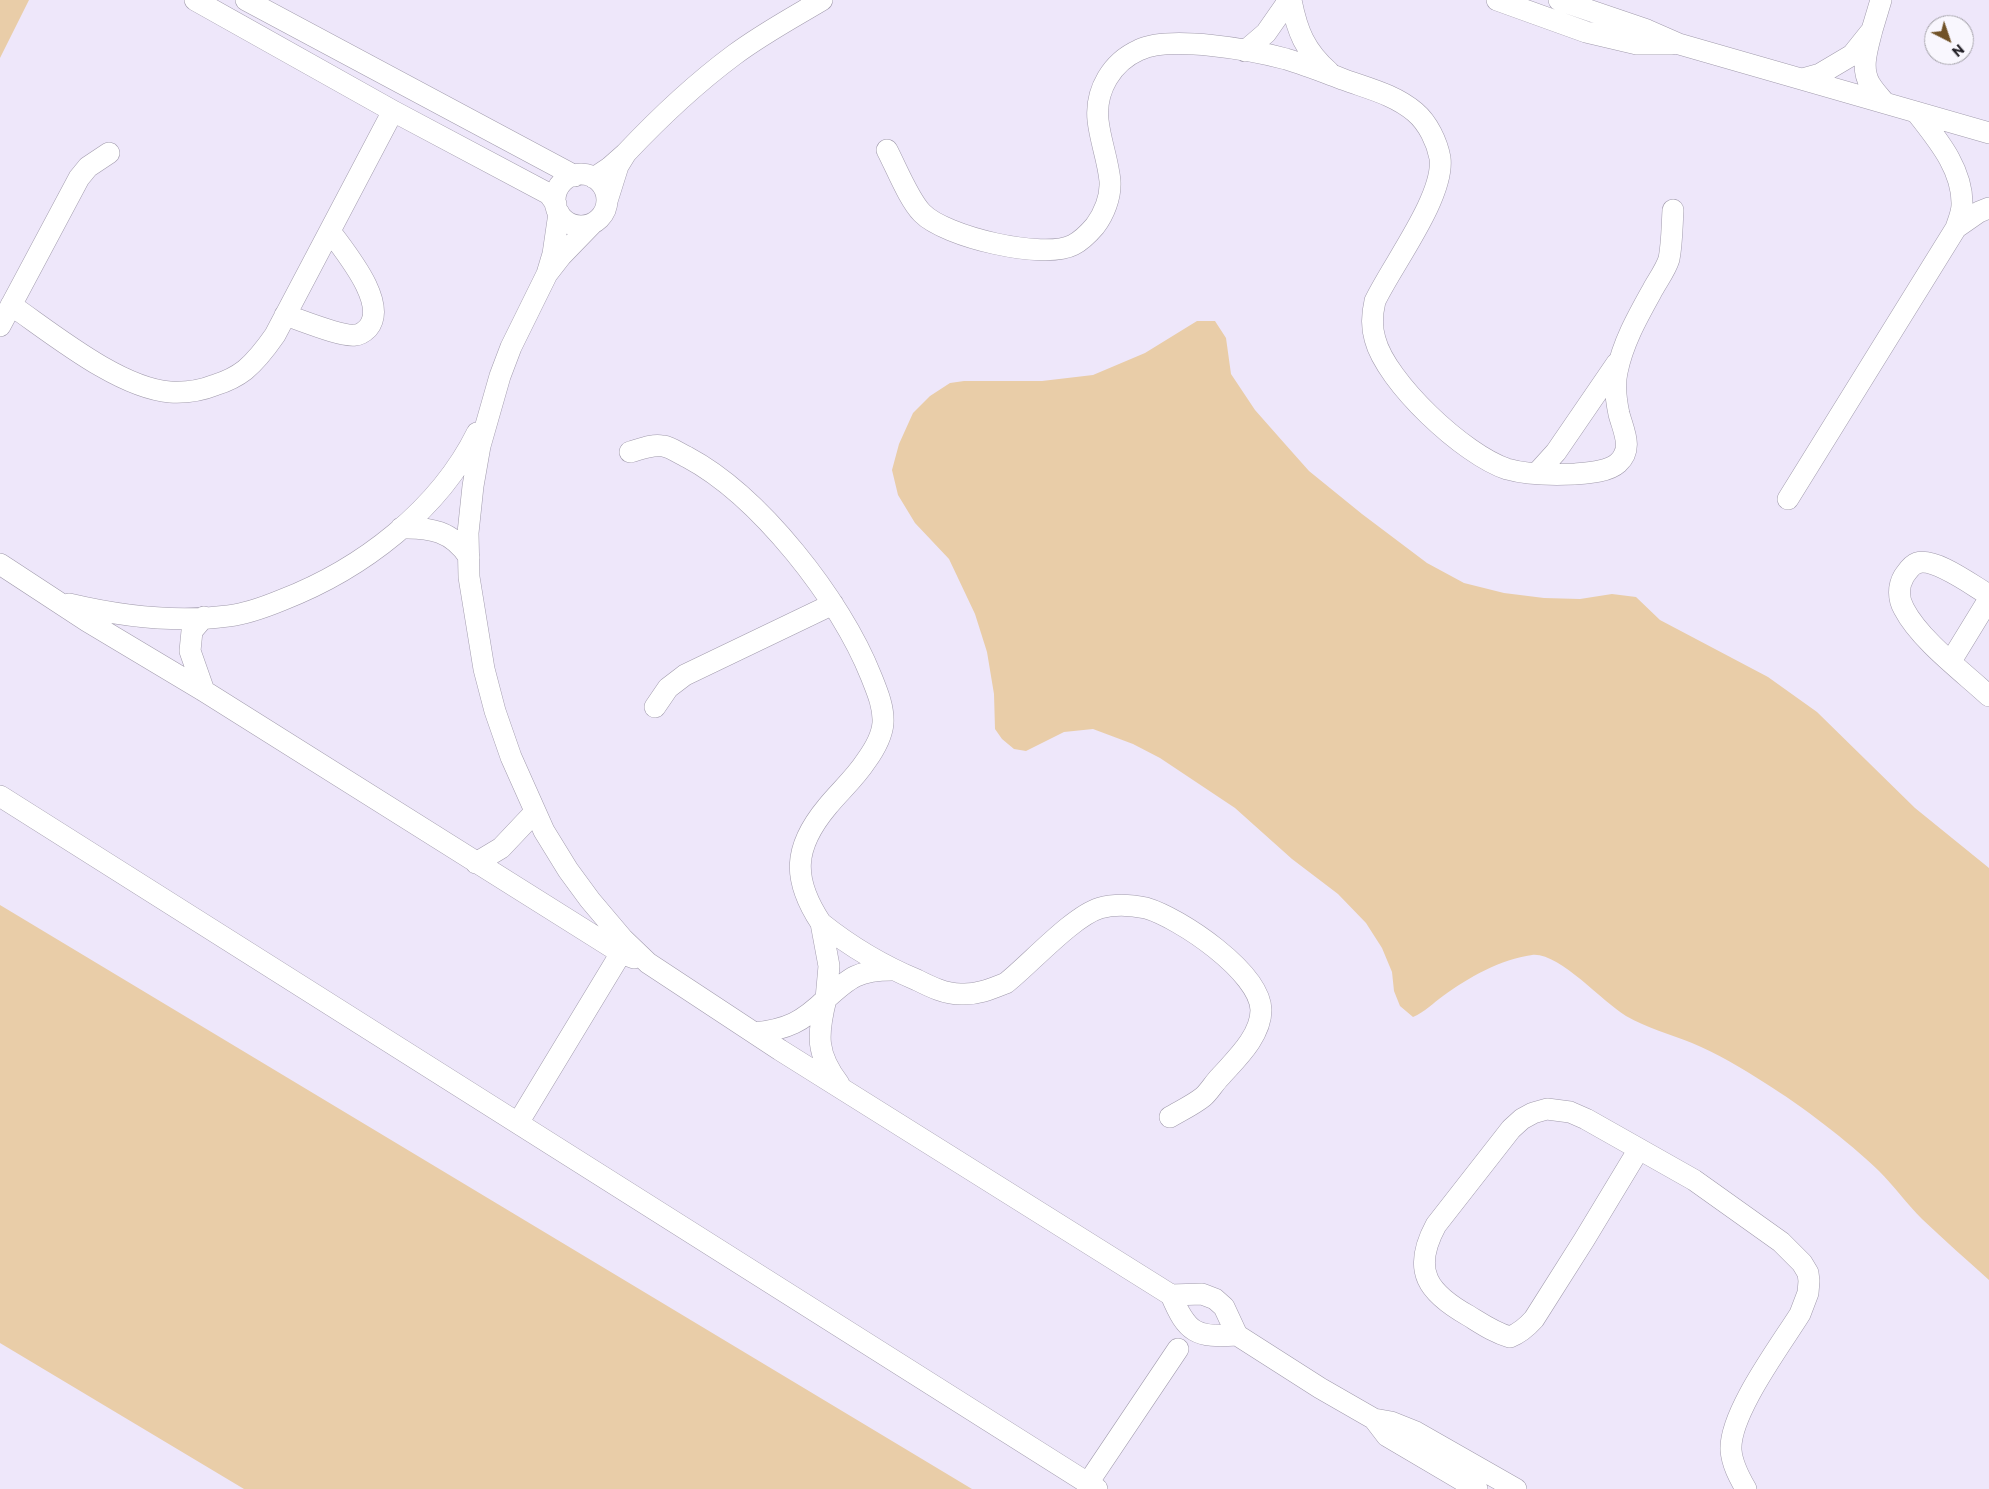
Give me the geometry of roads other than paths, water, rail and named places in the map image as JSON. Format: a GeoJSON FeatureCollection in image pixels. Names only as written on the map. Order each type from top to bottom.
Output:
{"type":"FeatureCollection","features":[{"type":"Feature","properties":{"kind":"street"},"geometry":{"type":"LineString","coordinates":[[195,0],[392,111],[549,194],[570,224],[585,226],[592,224]]}},
{"type":"Feature","properties":{"kind":"street"},"geometry":{"type":"LineString","coordinates":[[246,0],[604,188],[607,201]]}},
{"type":"Feature","properties":{"kind":"street"},"geometry":{"type":"LineString","coordinates":[[622,946],[568,870],[544,832],[511,756],[495,711],[488,686],[469,577],[468,533],[480,446],[511,347],[547,274],[553,254],[558,209],[556,197],[562,183],[609,168],[654,123],[734,55],[769,30],[822,0]]}},
{"type":"Feature","properties":{"kind":"street"},"geometry":{"type":"LineString","coordinates":[[1244,51],[1266,33],[1290,0]]}},
{"type":"Feature","properties":{"kind":"street"},"geometry":{"type":"LineString","coordinates":[[1290,0],[1297,25],[1306,46],[1316,60],[1335,76]]}},
{"type":"Feature","properties":{"kind":"street"},"geometry":{"type":"LineString","coordinates":[[1497,0],[1586,32],[1637,44],[1679,44]]}},
{"type":"Feature","properties":{"kind":"street"},"geometry":{"type":"LineString","coordinates":[[1559,0],[1647,30],[1679,44],[1989,133]]}},
{"type":"Feature","properties":{"kind":"street"},"geometry":{"type":"LineString","coordinates":[[1881,0],[1866,54],[1865,68],[1869,83],[1885,103]]}},
{"type":"Feature","properties":{"kind":"street"},"geometry":{"type":"LineString","coordinates":[[1802,79],[1820,74],[1852,55],[1872,30]]}},
{"type":"Feature","properties":{"kind":"street"},"geometry":{"type":"LineString","coordinates":[[887,150],[921,213],[933,222],[970,237],[1019,248],[1063,249],[1074,245],[1094,228],[1108,200],[1110,182],[1098,120],[1098,101],[1102,86],[1116,66],[1141,48],[1154,45],[1183,44],[1244,51],[1287,60],[1382,92],[1416,113],[1428,128],[1440,158],[1440,171],[1434,193],[1382,285],[1375,301],[1372,327],[1375,340],[1383,358],[1394,377],[1428,413],[1455,437],[1488,460],[1506,468],[1559,475],[1589,473],[1617,465],[1624,457],[1627,449],[1627,439],[1615,391],[1620,359],[1632,327],[1669,261],[1673,210]]}},
{"type":"Feature","properties":{"kind":"street"},"geometry":{"type":"LineString","coordinates":[[11,305],[105,367],[140,384],[168,392],[190,392],[226,381],[244,370],[260,355],[275,335],[392,111]]}},
{"type":"Feature","properties":{"kind":"street"},"geometry":{"type":"LineString","coordinates":[[1788,499],[1956,228],[1962,206],[1960,186],[1952,164],[1940,144],[1916,112]]}},
{"type":"Feature","properties":{"kind":"street"},"geometry":{"type":"LineString","coordinates":[[0,326],[79,178],[88,167],[109,153]]}},
{"type":"Feature","properties":{"kind":"street"},"geometry":{"type":"LineString","coordinates":[[547,274],[561,256],[603,214],[618,166],[626,153]]}},
{"type":"Feature","properties":{"kind":"street"},"geometry":{"type":"LineString","coordinates":[[1956,228],[1979,212],[1989,208]]}},
{"type":"Feature","properties":{"kind":"street"},"geometry":{"type":"LineString","coordinates":[[286,315],[344,334],[355,335],[365,332],[372,324],[374,312],[370,295],[362,277],[330,231]]}},
{"type":"Feature","properties":{"kind":"street"},"geometry":{"type":"LineString","coordinates":[[1538,473],[1556,452],[1620,359]]}},
{"type":"Feature","properties":{"kind":"street"},"geometry":{"type":"LineString","coordinates":[[58,601],[88,608],[157,618],[204,617],[228,616],[260,608],[299,593],[334,576],[362,558],[401,528],[451,476],[471,445],[491,406]]}},
{"type":"Feature","properties":{"kind":"street"},"geometry":{"type":"LineString","coordinates":[[630,452],[652,446],[665,446],[702,465],[745,500],[801,560],[833,604],[867,665],[882,709],[883,724],[878,741],[858,773],[826,808],[809,834],[802,850],[800,865],[804,893],[821,923],[829,966],[826,1000],[820,1022],[822,1054],[827,1068],[842,1088]]}},
{"type":"Feature","properties":{"kind":"street"},"geometry":{"type":"LineString","coordinates":[[401,528],[430,528],[442,533],[462,546],[469,557]]}},
{"type":"Feature","properties":{"kind":"street"},"geometry":{"type":"LineString","coordinates":[[1989,595],[1946,570],[1928,563],[1917,563],[1904,575],[1900,584],[1899,596],[1904,609],[1917,627],[1989,696]]}},
{"type":"Feature","properties":{"kind":"street"},"geometry":{"type":"LineString","coordinates":[[0,564],[87,621],[204,690],[476,863],[622,946],[755,1034],[842,1088],[1175,1304],[1192,1329],[1208,1336]]}},
{"type":"Feature","properties":{"kind":"street"},"geometry":{"type":"LineString","coordinates":[[1951,661],[1989,599]]}},
{"type":"Feature","properties":{"kind":"street"},"geometry":{"type":"LineString","coordinates":[[655,707],[668,688],[685,674],[833,604]]}},
{"type":"Feature","properties":{"kind":"street"},"geometry":{"type":"LineString","coordinates":[[204,617],[192,630],[190,651],[204,690]]}},
{"type":"Feature","properties":{"kind":"street"},"geometry":{"type":"LineString","coordinates":[[0,796],[1093,1486],[1178,1349],[1180,1332],[1175,1304]]}},
{"type":"Feature","properties":{"kind":"street"},"geometry":{"type":"LineString","coordinates":[[476,863],[501,848],[535,812]]}},
{"type":"Feature","properties":{"kind":"street"},"geometry":{"type":"LineString","coordinates":[[821,923],[842,940],[892,970],[950,993],[976,993],[1006,983],[1083,916],[1099,908],[1112,905],[1130,906],[1146,908],[1163,915],[1207,941],[1231,962],[1249,981],[1258,996],[1261,1010],[1260,1022],[1245,1048],[1202,1097],[1170,1117]]}},
{"type":"Feature","properties":{"kind":"street"},"geometry":{"type":"LineString","coordinates":[[518,1123],[622,946]]}},
{"type":"Feature","properties":{"kind":"street"},"geometry":{"type":"LineString","coordinates":[[755,1034],[784,1029],[800,1020],[856,975],[871,970],[892,970]]}},
{"type":"Feature","properties":{"kind":"street"},"geometry":{"type":"LineString","coordinates":[[1638,1149],[1584,1240],[1526,1329],[1510,1337],[1499,1334],[1448,1304],[1436,1293],[1428,1281],[1425,1268],[1428,1240],[1452,1203],[1511,1129],[1522,1119],[1533,1113],[1547,1109],[1570,1112],[1638,1149],[1694,1180],[1781,1242],[1802,1262],[1810,1281],[1802,1308],[1746,1401],[1733,1428],[1731,1451],[1734,1464],[1746,1489]]}},
{"type":"Feature","properties":{"kind":"street"},"geometry":{"type":"LineString","coordinates":[[1175,1304],[1202,1294],[1215,1299],[1224,1307],[1237,1335],[1320,1388],[1374,1419],[1391,1422],[1416,1432],[1516,1489]]}},
{"type":"Feature","properties":{"kind":"street"},"geometry":{"type":"LineString","coordinates":[[1178,1349],[1208,1336],[1237,1335]]}},
{"type":"Feature","properties":{"kind":"street"},"geometry":{"type":"LineString","coordinates":[[1374,1419],[1387,1436],[1477,1489]]}}]}
